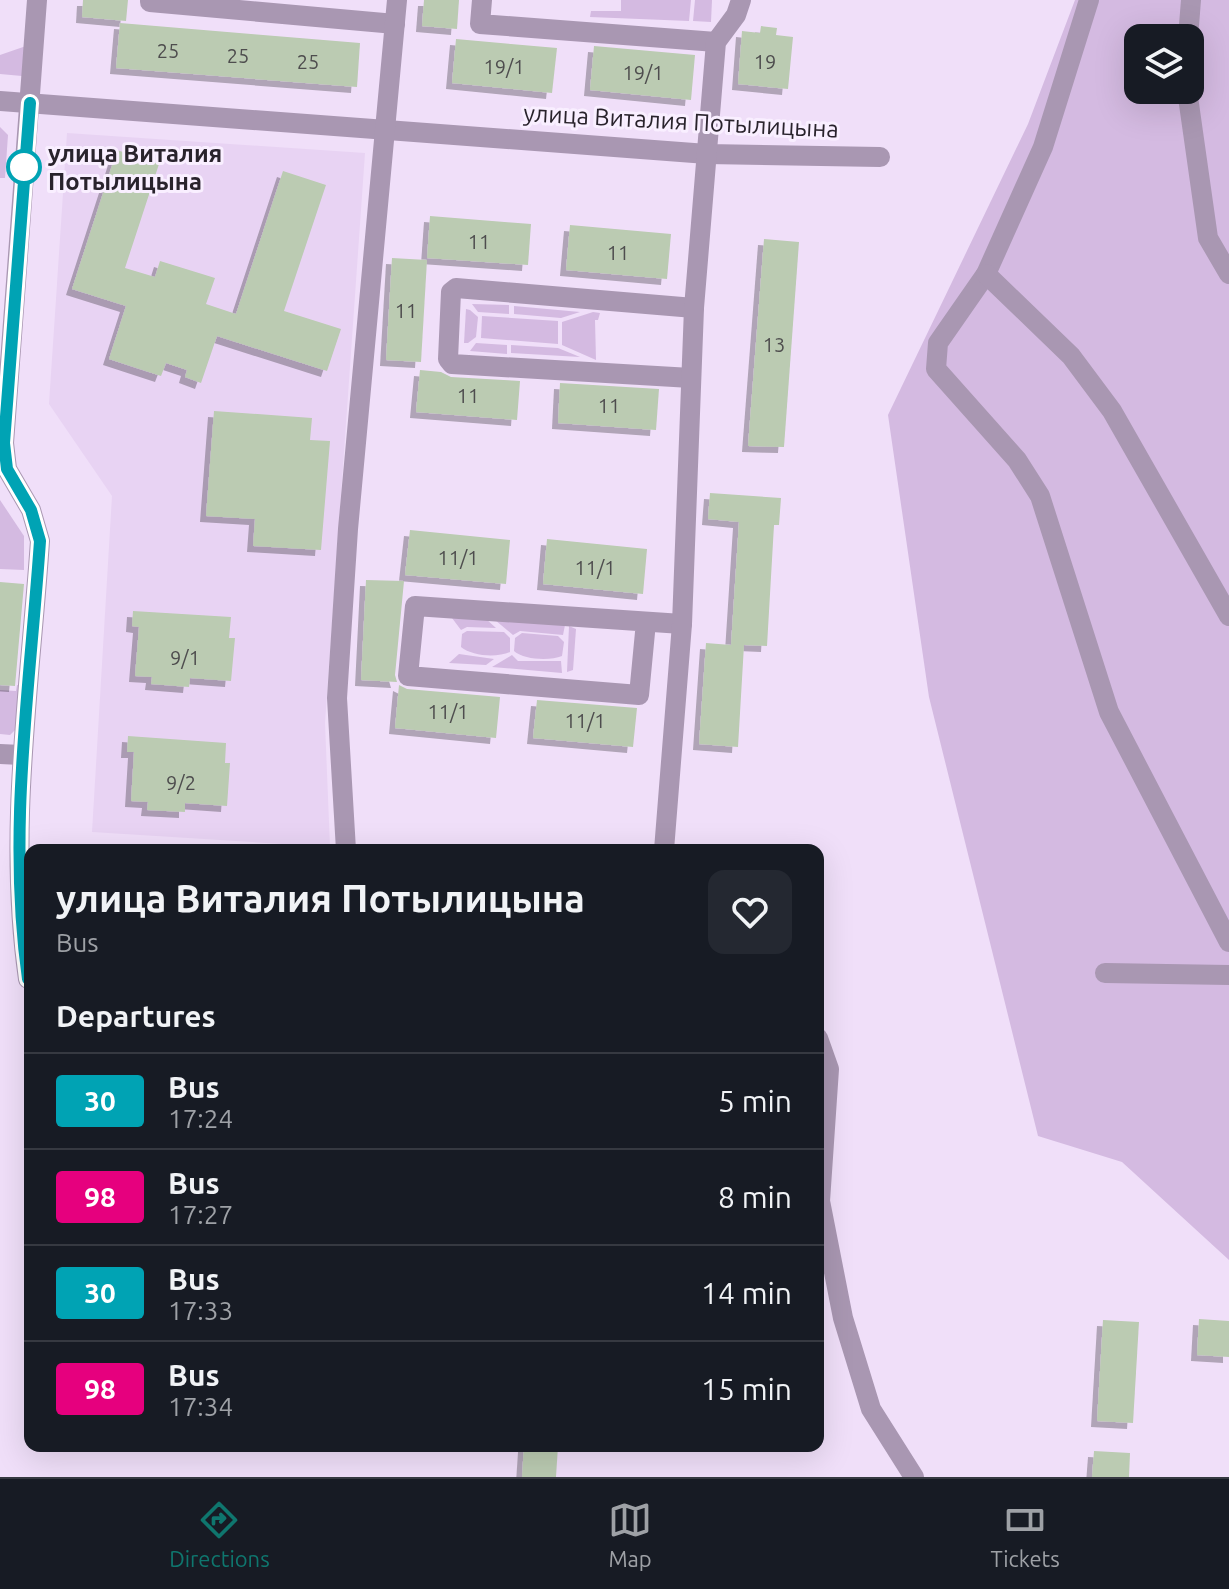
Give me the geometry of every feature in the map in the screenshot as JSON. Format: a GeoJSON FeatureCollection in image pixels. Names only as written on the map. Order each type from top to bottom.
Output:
{"type":"FeatureCollection","features":[{"type":"Feature","properties":{"kind":"street"},"geometry":{"type":"LineString","coordinates":[[150,0],[395,24]]}},
{"type":"Feature","properties":{"kind":"street"},"geometry":{"type":"LineString","coordinates":[[346,844],[337,698],[348,529],[397,0]]}},
{"type":"Feature","properties":{"kind":"street"},"geometry":{"type":"LineString","coordinates":[[482,0],[480,24],[716,42]]}},
{"type":"Feature","properties":{"kind":"street"},"geometry":{"type":"LineString","coordinates":[[664,844],[682,624],[694,308],[716,42],[736,15],[741,0]]}},
{"type":"Feature","properties":{"kind":"street"},"geometry":{"type":"LineString","coordinates":[[1089,0],[1043,147],[986,274],[938,343],[936,369],[1017,460],[1040,496],[1109,712],[1229,942]]}},
{"type":"Feature","properties":{"kind":"street"},"geometry":{"type":"LineString","coordinates":[[1189,24],[1191,0]]}},
{"type":"Feature","properties":{"kind":"street"},"geometry":{"type":"LineString","coordinates":[[24,881],[21,755],[40,541],[31,510],[7,469],[4,414],[5,340],[30,103],[33,1]]}},
{"type":"Feature","properties":{"kind":"street","name":"улица Виталия Потылицына"},"geometry":{"type":"LineString","coordinates":[[0,101],[707,154],[880,157]]}},
{"type":"Feature","properties":{"kind":"street"},"geometry":{"type":"LineString","coordinates":[[1189,104],[1208,238],[1229,274]]}},
{"type":"Feature","properties":{"kind":"street"},"geometry":{"type":"LineString","coordinates":[[986,274],[1071,356],[1112,411],[1229,616]]}},
{"type":"Feature","properties":{"kind":"street"},"geometry":{"type":"LineString","coordinates":[[691,378],[454,365],[448,359],[451,290],[694,308]]}},
{"type":"Feature","properties":{"kind":"street"},"geometry":{"type":"LineString","coordinates":[[646,622],[639,695],[408,676],[415,606],[682,624]]}},
{"type":"Feature","properties":{"kind":"street"},"geometry":{"type":"LineString","coordinates":[[0,754],[21,755]]}},
{"type":"Feature","properties":{"kind":"street"},"geometry":{"type":"LineString","coordinates":[[1105,973],[1229,975]]}},
{"type":"Feature","properties":{"kind":"street"},"geometry":{"type":"LineString","coordinates":[[824,1055],[829,1069],[824,1142]]}},
{"type":"Feature","properties":{"kind":"street"},"geometry":{"type":"LineString","coordinates":[[824,1221],[843,1318],[871,1409],[914,1477]]}},
{"type":"Feature","properties":{"kind":"shaded area"},"geometry":{"type":"Polygon","coordinates":[[[621,0],[691,0],[689,21],[590,17],[591,11],[621,11],[621,0]]]}},
{"type":"Feature","properties":{"kind":"shaded area"},"geometry":{"type":"Polygon","coordinates":[[[695,0],[712,0],[711,22],[693,21],[695,0]]]}},
{"type":"Feature","properties":{"kind":"shaded area"},"geometry":{"type":"Polygon","coordinates":[[[1075,0],[1229,0],[1229,1260],[1122,1162],[1038,1136],[929,697],[888,415],[1028,124],[1075,0]]]}},
{"type":"Feature","properties":{"kind":"shaded area"},"geometry":{"type":"Polygon","coordinates":[[[26,46],[22,76],[0,74],[0,55],[26,46]]]}},
{"type":"Feature","properties":{"kind":"shaded area"},"geometry":{"type":"Polygon","coordinates":[[[0,127],[8,135],[5,178],[0,178],[0,127]]]}},
{"type":"Feature","properties":{"kind":"shaded area"},"geometry":{"type":"Polygon","coordinates":[[[67,133],[365,153],[325,723],[330,844],[92,832],[112,496],[49,404],[67,133]]]}},
{"type":"Feature","properties":{"kind":"shaded area"},"geometry":{"type":"Polygon","coordinates":[[[472,304],[509,305],[509,314],[478,312],[472,304]]]}},
{"type":"Feature","properties":{"kind":"shaded area"},"geometry":{"type":"Polygon","coordinates":[[[514,306],[580,312],[561,318],[514,314],[514,306]]]}},
{"type":"Feature","properties":{"kind":"shaded area"},"geometry":{"type":"Polygon","coordinates":[[[466,309],[478,317],[476,337],[464,343],[466,309]]]}},
{"type":"Feature","properties":{"kind":"shaded area"},"geometry":{"type":"Polygon","coordinates":[[[593,312],[600,313],[598,320],[595,320],[596,360],[562,345],[562,322],[593,312]]]}},
{"type":"Feature","properties":{"kind":"shaded area"},"geometry":{"type":"Polygon","coordinates":[[[482,316],[558,321],[558,344],[481,338],[482,316]]]}},
{"type":"Feature","properties":{"kind":"shaded area"},"geometry":{"type":"Polygon","coordinates":[[[476,343],[507,345],[507,354],[470,351],[476,343]]]}},
{"type":"Feature","properties":{"kind":"shaded area"},"geometry":{"type":"Polygon","coordinates":[[[511,345],[558,348],[580,357],[511,353],[511,345]]]}},
{"type":"Feature","properties":{"kind":"shaded area"},"geometry":{"type":"Polygon","coordinates":[[[0,500],[24,536],[24,570],[0,569],[0,500]]]}},
{"type":"Feature","properties":{"kind":"shaded area"},"geometry":{"type":"Polygon","coordinates":[[[452,618],[486,619],[496,628],[467,627],[461,630],[452,618]]]}},
{"type":"Feature","properties":{"kind":"shaded area"},"geometry":{"type":"Polygon","coordinates":[[[495,620],[565,625],[563,635],[520,631],[513,635],[495,620]]]}},
{"type":"Feature","properties":{"kind":"shaded area"},"geometry":{"type":"Polygon","coordinates":[[[569,626],[576,629],[573,670],[567,672],[569,626]]]}},
{"type":"Feature","properties":{"kind":"shaded area"},"geometry":{"type":"Polygon","coordinates":[[[467,631],[504,632],[510,638],[510,652],[484,655],[466,650],[461,647],[462,634],[467,631]]]}},
{"type":"Feature","properties":{"kind":"shaded area"},"geometry":{"type":"Polygon","coordinates":[[[522,633],[558,636],[564,642],[562,656],[537,659],[518,654],[514,651],[515,638],[522,633]]]}},
{"type":"Feature","properties":{"kind":"shaded area"},"geometry":{"type":"Polygon","coordinates":[[[459,654],[494,659],[486,665],[449,663],[459,654]]]}},
{"type":"Feature","properties":{"kind":"shaded area"},"geometry":{"type":"Polygon","coordinates":[[[512,655],[518,661],[561,661],[562,673],[492,667],[512,655]]]}},
{"type":"Feature","properties":{"kind":"shaded area"},"geometry":{"type":"Polygon","coordinates":[[[17,685],[22,686],[16,729],[10,735],[0,734],[0,690],[16,691],[17,685]]]}},
{"type":"Feature","properties":{"kind":"building"},"geometry":{"type":"Polygon","coordinates":[[[83,0],[128,0],[126,21],[82,17],[83,0]]]}},
{"type":"Feature","properties":{"kind":"building"},"geometry":{"type":"Polygon","coordinates":[[[424,0],[459,0],[457,29],[422,26],[424,0]]]}},
{"type":"Feature","properties":{"kind":"building"},"geometry":{"type":"Polygon","coordinates":[[[120,23],[360,43],[357,87],[116,68],[120,23]]]}},
{"type":"Feature","properties":{"kind":"building"},"geometry":{"type":"Polygon","coordinates":[[[761,26],[777,28],[776,35],[793,37],[788,89],[738,84],[742,31],[760,33],[761,26]]]}},
{"type":"Feature","properties":{"kind":"building"},"geometry":{"type":"Polygon","coordinates":[[[456,39],[557,48],[552,93],[452,83],[456,39]]]}},
{"type":"Feature","properties":{"kind":"building"},"geometry":{"type":"Polygon","coordinates":[[[594,46],[695,55],[691,100],[590,90],[594,46]]]}},
{"type":"Feature","properties":{"kind":"building"},"geometry":{"type":"Polygon","coordinates":[[[117,150],[159,164],[125,268],[155,277],[160,261],[215,278],[206,304],[236,314],[283,171],[326,185],[284,311],[341,329],[327,371],[217,336],[201,383],[185,377],[187,370],[166,363],[161,376],[109,359],[126,306],[72,289],[117,150]]]}},
{"type":"Feature","properties":{"kind":"building"},"geometry":{"type":"Polygon","coordinates":[[[430,216],[531,224],[528,265],[427,258],[430,216]]]}},
{"type":"Feature","properties":{"kind":"building"},"geometry":{"type":"Polygon","coordinates":[[[570,225],[671,234],[667,279],[566,270],[570,225]]]}},
{"type":"Feature","properties":{"kind":"building"},"geometry":{"type":"Polygon","coordinates":[[[764,239],[799,242],[784,447],[748,446],[764,239]]]}},
{"type":"Feature","properties":{"kind":"building"},"geometry":{"type":"Polygon","coordinates":[[[392,258],[427,260],[421,362],[386,360],[392,258]]]}},
{"type":"Feature","properties":{"kind":"building"},"geometry":{"type":"Polygon","coordinates":[[[420,370],[441,372],[451,377],[520,381],[517,420],[416,412],[420,370]]]}},
{"type":"Feature","properties":{"kind":"building"},"geometry":{"type":"Polygon","coordinates":[[[560,383],[659,389],[656,430],[558,423],[560,383]]]}},
{"type":"Feature","properties":{"kind":"building"},"geometry":{"type":"Polygon","coordinates":[[[214,411],[312,418],[310,440],[330,441],[321,550],[253,546],[255,519],[206,516],[214,411]]]}},
{"type":"Feature","properties":{"kind":"building"},"geometry":{"type":"Polygon","coordinates":[[[710,493],[781,498],[779,525],[774,525],[767,646],[744,645],[738,747],[699,744],[706,643],[731,645],[739,522],[708,519],[710,493]]]}},
{"type":"Feature","properties":{"kind":"building"},"geometry":{"type":"Polygon","coordinates":[[[410,530],[510,540],[506,584],[405,575],[410,530]]]}},
{"type":"Feature","properties":{"kind":"building"},"geometry":{"type":"Polygon","coordinates":[[[547,539],[647,549],[643,594],[543,584],[547,539]]]}},
{"type":"Feature","properties":{"kind":"building"},"geometry":{"type":"Polygon","coordinates":[[[366,580],[404,581],[395,675],[397,682],[361,680],[366,580]]]}},
{"type":"Feature","properties":{"kind":"building"},"geometry":{"type":"Polygon","coordinates":[[[0,582],[24,584],[15,686],[0,685],[0,582]]]}},
{"type":"Feature","properties":{"kind":"building"},"geometry":{"type":"Polygon","coordinates":[[[133,611],[231,617],[229,638],[235,638],[231,681],[190,678],[189,687],[151,684],[152,677],[135,676],[139,627],[132,626],[133,611]]]}},
{"type":"Feature","properties":{"kind":"building"},"geometry":{"type":"Polygon","coordinates":[[[399,685],[407,689],[500,697],[496,738],[395,728],[399,685]]]}},
{"type":"Feature","properties":{"kind":"building"},"geometry":{"type":"Polygon","coordinates":[[[537,700],[637,708],[633,747],[533,738],[537,700]]]}},
{"type":"Feature","properties":{"kind":"building"},"geometry":{"type":"Polygon","coordinates":[[[128,736],[226,743],[225,763],[230,763],[227,806],[185,803],[185,812],[147,810],[148,802],[131,801],[134,752],[127,752],[128,736]]]}},
{"type":"Feature","properties":{"kind":"building"},"geometry":{"type":"Polygon","coordinates":[[[1199,1319],[1229,1321],[1229,1357],[1197,1355],[1199,1319]]]}},
{"type":"Feature","properties":{"kind":"building"},"geometry":{"type":"Polygon","coordinates":[[[1103,1320],[1139,1322],[1133,1423],[1097,1421],[1103,1320]]]}},
{"type":"Feature","properties":{"kind":"building"},"geometry":{"type":"Polygon","coordinates":[[[1094,1451],[1130,1453],[1129,1477],[1092,1477],[1094,1451]]]}},
{"type":"Feature","properties":{"kind":"building"},"geometry":{"type":"Polygon","coordinates":[[[524,1452],[558,1452],[556,1477],[522,1477],[524,1452]]]}},
{"type":"Feature","properties":{"kind":"bus line","name":"30"},"geometry":{"type":"LineString","coordinates":[[24,954],[18,880],[21,755],[34,636],[40,541],[31,510],[7,469],[4,414],[30,103]]}},
{"type":"Feature","properties":{"kind":"place","name":"улица Виталия Потылицына"},"geometry":{"type":"Point","coordinates":[24,167]}}]}
